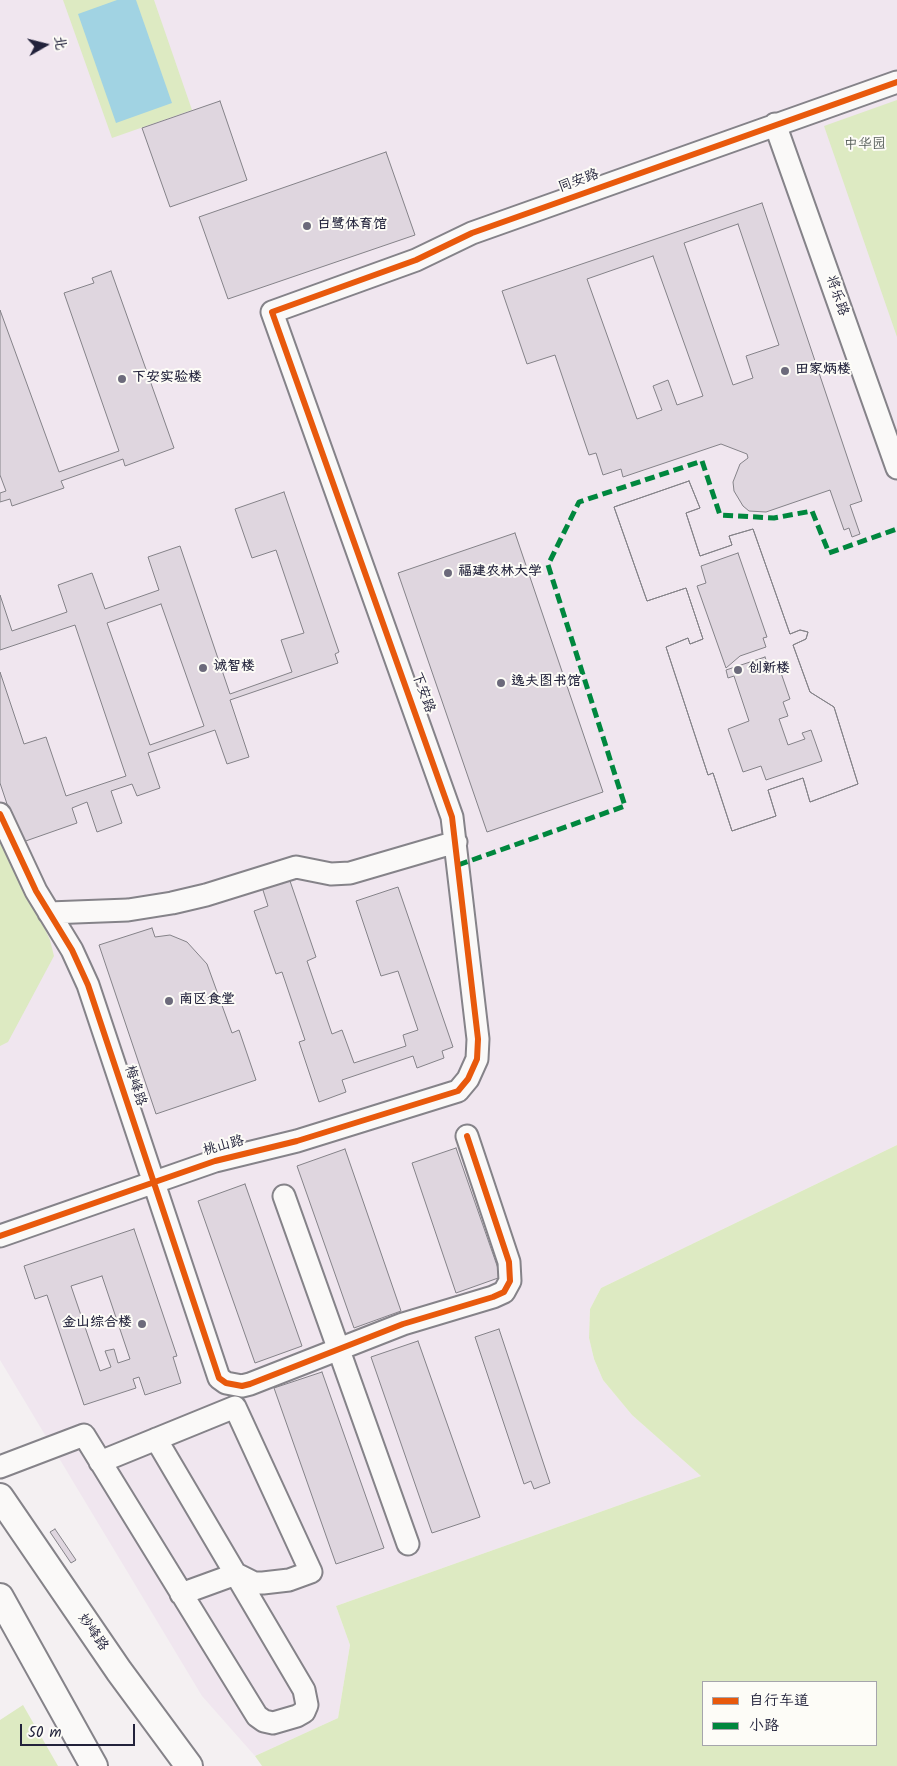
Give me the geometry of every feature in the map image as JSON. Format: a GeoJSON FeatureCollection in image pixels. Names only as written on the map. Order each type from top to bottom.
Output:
{"type":"FeatureCollection","features":[{"type":"Feature","properties":{"kind":"main road","name":"妙峰路"},"geometry":{"type":"LineString","coordinates":[[0,1496],[119,1671],[190,1766]]}},
{"type":"Feature","properties":{"kind":"main road"},"geometry":{"type":"LineString","coordinates":[[0,1597],[94,1766]]}},
{"type":"Feature","properties":{"kind":"street","name":"同安路"},"geometry":{"type":"LineString","coordinates":[[272,312],[416,260],[472,233],[897,82]]}},
{"type":"Feature","properties":{"kind":"street","name":"将乐路"},"geometry":{"type":"LineString","coordinates":[[775,124],[897,468]]}},
{"type":"Feature","properties":{"kind":"street","name":"下安路"},"geometry":{"type":"LineString","coordinates":[[272,312],[452,817],[478,1050],[471,1074],[458,1091]]}},
{"type":"Feature","properties":{"kind":"street","name":"梅峰路"},"geometry":{"type":"LineString","coordinates":[[0,814],[36,891],[72,950],[88,985],[218,1378],[233,1385],[250,1384],[339,1350]]}},
{"type":"Feature","properties":{"kind":"street"},"geometry":{"type":"LineString","coordinates":[[49,913],[109,912],[165,904],[206,896],[296,867],[331,874],[350,873],[456,842]]}},
{"type":"Feature","properties":{"kind":"street","name":"桃山路"},"geometry":{"type":"LineString","coordinates":[[0,1236],[215,1161],[297,1141],[458,1091]]}},
{"type":"Feature","properties":{"kind":"street"},"geometry":{"type":"LineString","coordinates":[[339,1350],[427,1316],[493,1297],[507,1288],[510,1275],[509,1262],[467,1136]]}},
{"type":"Feature","properties":{"kind":"street"},"geometry":{"type":"LineString","coordinates":[[284,1196],[408,1544]]}},
{"type":"Feature","properties":{"kind":"street"},"geometry":{"type":"LineString","coordinates":[[100,1462],[235,1407],[311,1572],[289,1580],[263,1584],[254,1583],[236,1574],[181,1594]]}},
{"type":"Feature","properties":{"kind":"street"},"geometry":{"type":"LineString","coordinates":[[0,1467],[84,1435],[257,1716],[264,1721],[284,1721],[304,1712],[307,1699],[304,1690],[156,1439]]}},
{"type":"Feature","properties":{"kind":"shaded area","name":"福建农林大学"},"geometry":{"type":"Polygon","coordinates":[[[0,0],[897,0],[897,1145],[601,1288],[590,1309],[589,1338],[594,1359],[603,1380],[632,1415],[701,1476],[336,1606],[350,1645],[338,1718],[255,1756],[202,1696],[0,1360],[0,0]]]}},
{"type":"Feature","properties":{"kind":"green space"},"geometry":{"type":"Polygon","coordinates":[[[63,0],[154,0],[192,110],[112,138],[63,0]]]}},
{"type":"Feature","properties":{"kind":"green space","name":"中华园"},"geometry":{"type":"Polygon","coordinates":[[[897,100],[897,337],[824,126],[897,100]]]}},
{"type":"Feature","properties":{"kind":"green space"},"geometry":{"type":"Polygon","coordinates":[[[0,832],[50,940],[54,956],[8,1042],[0,1046],[0,832]]]}},
{"type":"Feature","properties":{"kind":"green space"},"geometry":{"type":"Polygon","coordinates":[[[897,1145],[897,1766],[262,1766],[255,1756],[338,1718],[350,1645],[336,1606],[701,1476],[632,1415],[603,1380],[594,1359],[589,1338],[590,1309],[601,1288],[897,1145]]]}},
{"type":"Feature","properties":{"kind":"green space"},"geometry":{"type":"Polygon","coordinates":[[[23,1705],[58,1766],[0,1766],[0,1720],[23,1705]]]}},
{"type":"Feature","properties":{"kind":"water"},"geometry":{"type":"Polygon","coordinates":[[[117,0],[136,0],[172,103],[116,123],[78,14],[117,0]]]}},
{"type":"Feature","properties":{"kind":"building"},"geometry":{"type":"Polygon","coordinates":[[[220,101],[247,180],[170,207],[142,128],[220,101]]]}},
{"type":"Feature","properties":{"kind":"building","name":"白鹭体育馆"},"geometry":{"type":"Polygon","coordinates":[[[386,152],[415,235],[228,299],[199,217],[386,152]]]}},
{"type":"Feature","properties":{"kind":"building","name":"田家炳楼"},"geometry":{"type":"Polygon","coordinates":[[[762,203],[862,501],[850,505],[860,534],[852,537],[849,528],[844,530],[830,490],[766,512],[749,511],[743,506],[734,491],[733,482],[740,464],[748,458],[747,454],[721,444],[623,477],[621,469],[603,475],[596,453],[589,455],[555,355],[527,364],[502,291],[762,203]],[[738,224],[684,243],[733,385],[753,378],[746,356],[779,345],[738,224]],[[653,256],[587,279],[637,419],[662,410],[653,386],[668,380],[677,405],[703,396],[653,256]]]}},
{"type":"Feature","properties":{"kind":"building","name":"下安实验楼"},"geometry":{"type":"Polygon","coordinates":[[[111,271],[174,448],[125,466],[123,459],[61,481],[64,488],[12,506],[10,499],[0,502],[0,493],[6,491],[0,475],[0,310],[59,472],[119,451],[64,293],[94,283],[92,278],[111,271]]]}},
{"type":"Feature","properties":{"kind":"building","name":"创新楼"},"geometry":{"type":"Polygon","coordinates":[[[689,481],[700,508],[686,513],[700,556],[732,545],[729,536],[753,529],[790,634],[800,630],[808,632],[806,639],[793,645],[810,692],[834,707],[858,784],[810,802],[803,778],[768,790],[776,816],[732,831],[713,773],[708,775],[666,647],[688,638],[690,644],[703,639],[686,588],[647,601],[614,507],[689,481]],[[738,553],[701,566],[706,583],[697,586],[726,668],[740,656],[766,647],[763,638],[767,637],[738,553]],[[765,657],[726,670],[728,678],[734,676],[749,721],[728,729],[743,772],[761,766],[766,780],[822,761],[811,730],[802,733],[805,739],[788,745],[779,719],[788,716],[783,702],[790,699],[780,670],[771,673],[765,657]]]}},
{"type":"Feature","properties":{"kind":"building","name":"创新楼"},"geometry":{"type":"Polygon","coordinates":[[[689,481],[700,508],[686,513],[700,556],[732,545],[729,536],[753,529],[790,634],[800,630],[808,632],[806,639],[793,645],[810,692],[834,707],[858,784],[810,802],[803,778],[768,790],[776,816],[732,831],[713,773],[708,775],[666,647],[688,638],[690,644],[703,639],[686,588],[647,601],[614,507],[689,481]]]}},
{"type":"Feature","properties":{"kind":"building","name":"诚智楼"},"geometry":{"type":"Polygon","coordinates":[[[284,492],[339,652],[335,654],[338,663],[230,700],[249,757],[227,764],[215,730],[148,753],[160,788],[137,796],[132,784],[111,791],[122,823],[97,832],[87,802],[72,808],[77,823],[20,843],[0,783],[0,672],[24,744],[46,737],[66,796],[126,776],[75,625],[0,650],[0,595],[12,631],[67,612],[58,585],[92,573],[105,609],[159,590],[148,557],[180,546],[230,694],[292,672],[281,640],[304,633],[276,550],[252,558],[235,509],[284,492]],[[161,604],[107,623],[150,745],[204,726],[161,604]]]}},
{"type":"Feature","properties":{"kind":"building","name":"逸夫图书馆"},"geometry":{"type":"Polygon","coordinates":[[[515,533],[603,792],[487,832],[398,573],[515,533]]]}},
{"type":"Feature","properties":{"kind":"building"},"geometry":{"type":"Polygon","coordinates":[[[289,878],[316,957],[307,961],[332,1034],[342,1030],[354,1063],[406,1046],[403,1035],[418,1030],[398,971],[381,976],[356,901],[398,887],[453,1047],[442,1051],[444,1058],[417,1068],[413,1056],[342,1080],[346,1092],[319,1102],[299,1042],[305,1040],[282,972],[276,974],[254,911],[268,906],[262,887],[289,878]]]}},
{"type":"Feature","properties":{"kind":"building","name":"南区食堂"},"geometry":{"type":"Polygon","coordinates":[[[152,928],[155,937],[170,935],[187,942],[207,964],[232,1033],[239,1030],[256,1080],[156,1114],[99,945],[152,928]]]}},
{"type":"Feature","properties":{"kind":"building"},"geometry":{"type":"Polygon","coordinates":[[[456,1148],[501,1277],[456,1293],[412,1163],[456,1148]]]}},
{"type":"Feature","properties":{"kind":"building"},"geometry":{"type":"Polygon","coordinates":[[[345,1149],[401,1311],[354,1328],[297,1166],[345,1149]]]}},
{"type":"Feature","properties":{"kind":"building"},"geometry":{"type":"Polygon","coordinates":[[[245,1184],[302,1346],[255,1363],[198,1201],[245,1184]]]}},
{"type":"Feature","properties":{"kind":"building","name":"金山综合楼"},"geometry":{"type":"Polygon","coordinates":[[[134,1229],[177,1356],[173,1357],[181,1383],[145,1395],[139,1377],[133,1379],[136,1388],[84,1405],[47,1295],[35,1299],[24,1266],[134,1229]],[[102,1276],[71,1286],[100,1371],[111,1367],[105,1351],[114,1349],[118,1363],[130,1359],[102,1276]]]}},
{"type":"Feature","properties":{"kind":"building"},"geometry":{"type":"Polygon","coordinates":[[[499,1329],[550,1483],[534,1489],[531,1481],[524,1484],[475,1337],[499,1329]]]}},
{"type":"Feature","properties":{"kind":"building"},"geometry":{"type":"Polygon","coordinates":[[[418,1341],[480,1517],[432,1533],[371,1357],[418,1341]]]}},
{"type":"Feature","properties":{"kind":"building"},"geometry":{"type":"Polygon","coordinates":[[[322,1372],[384,1548],[336,1564],[274,1388],[322,1372]]]}},
{"type":"Feature","properties":{"kind":"building"},"geometry":{"type":"Polygon","coordinates":[[[55,1529],[76,1560],[71,1563],[50,1532],[55,1529]]]}},
{"type":"Feature","properties":{"kind":"marked path"},"geometry":{"type":"LineString","coordinates":[[458,865],[625,806],[548,565],[579,502],[702,461],[720,515],[774,518],[812,511],[829,553],[897,529]]}},
{"type":"Feature","properties":{"kind":"cycle path"},"geometry":{"type":"LineString","coordinates":[[0,1236],[215,1161],[297,1141],[458,1091],[468,1079],[477,1059],[478,1039],[452,817],[272,312],[416,260],[472,233],[897,82]]}},
{"type":"Feature","properties":{"kind":"cycle path"},"geometry":{"type":"LineString","coordinates":[[0,814],[36,891],[72,950],[88,985],[219,1378],[226,1383],[242,1386],[250,1384],[403,1324],[504,1292],[510,1281],[509,1262],[467,1136]]}},
{"type":"Feature","properties":{"kind":"place","name":"白鹭体育馆"},"geometry":{"type":"Point","coordinates":[307,226]}},
{"type":"Feature","properties":{"kind":"place","name":"田家炳楼"},"geometry":{"type":"Point","coordinates":[785,371]}},
{"type":"Feature","properties":{"kind":"place","name":"下安实验楼"},"geometry":{"type":"Point","coordinates":[122,379]}},
{"type":"Feature","properties":{"kind":"place","name":"福建农林大学"},"geometry":{"type":"Point","coordinates":[448,573]}},
{"type":"Feature","properties":{"kind":"place","name":"诚智楼"},"geometry":{"type":"Point","coordinates":[203,668]}},
{"type":"Feature","properties":{"kind":"place","name":"创新楼"},"geometry":{"type":"Point","coordinates":[738,670]}},
{"type":"Feature","properties":{"kind":"place","name":"逸夫图书馆"},"geometry":{"type":"Point","coordinates":[501,683]}},
{"type":"Feature","properties":{"kind":"place","name":"南区食堂"},"geometry":{"type":"Point","coordinates":[169,1001]}},
{"type":"Feature","properties":{"kind":"place","name":"金山综合楼"},"geometry":{"type":"Point","coordinates":[142,1324]}}]}
